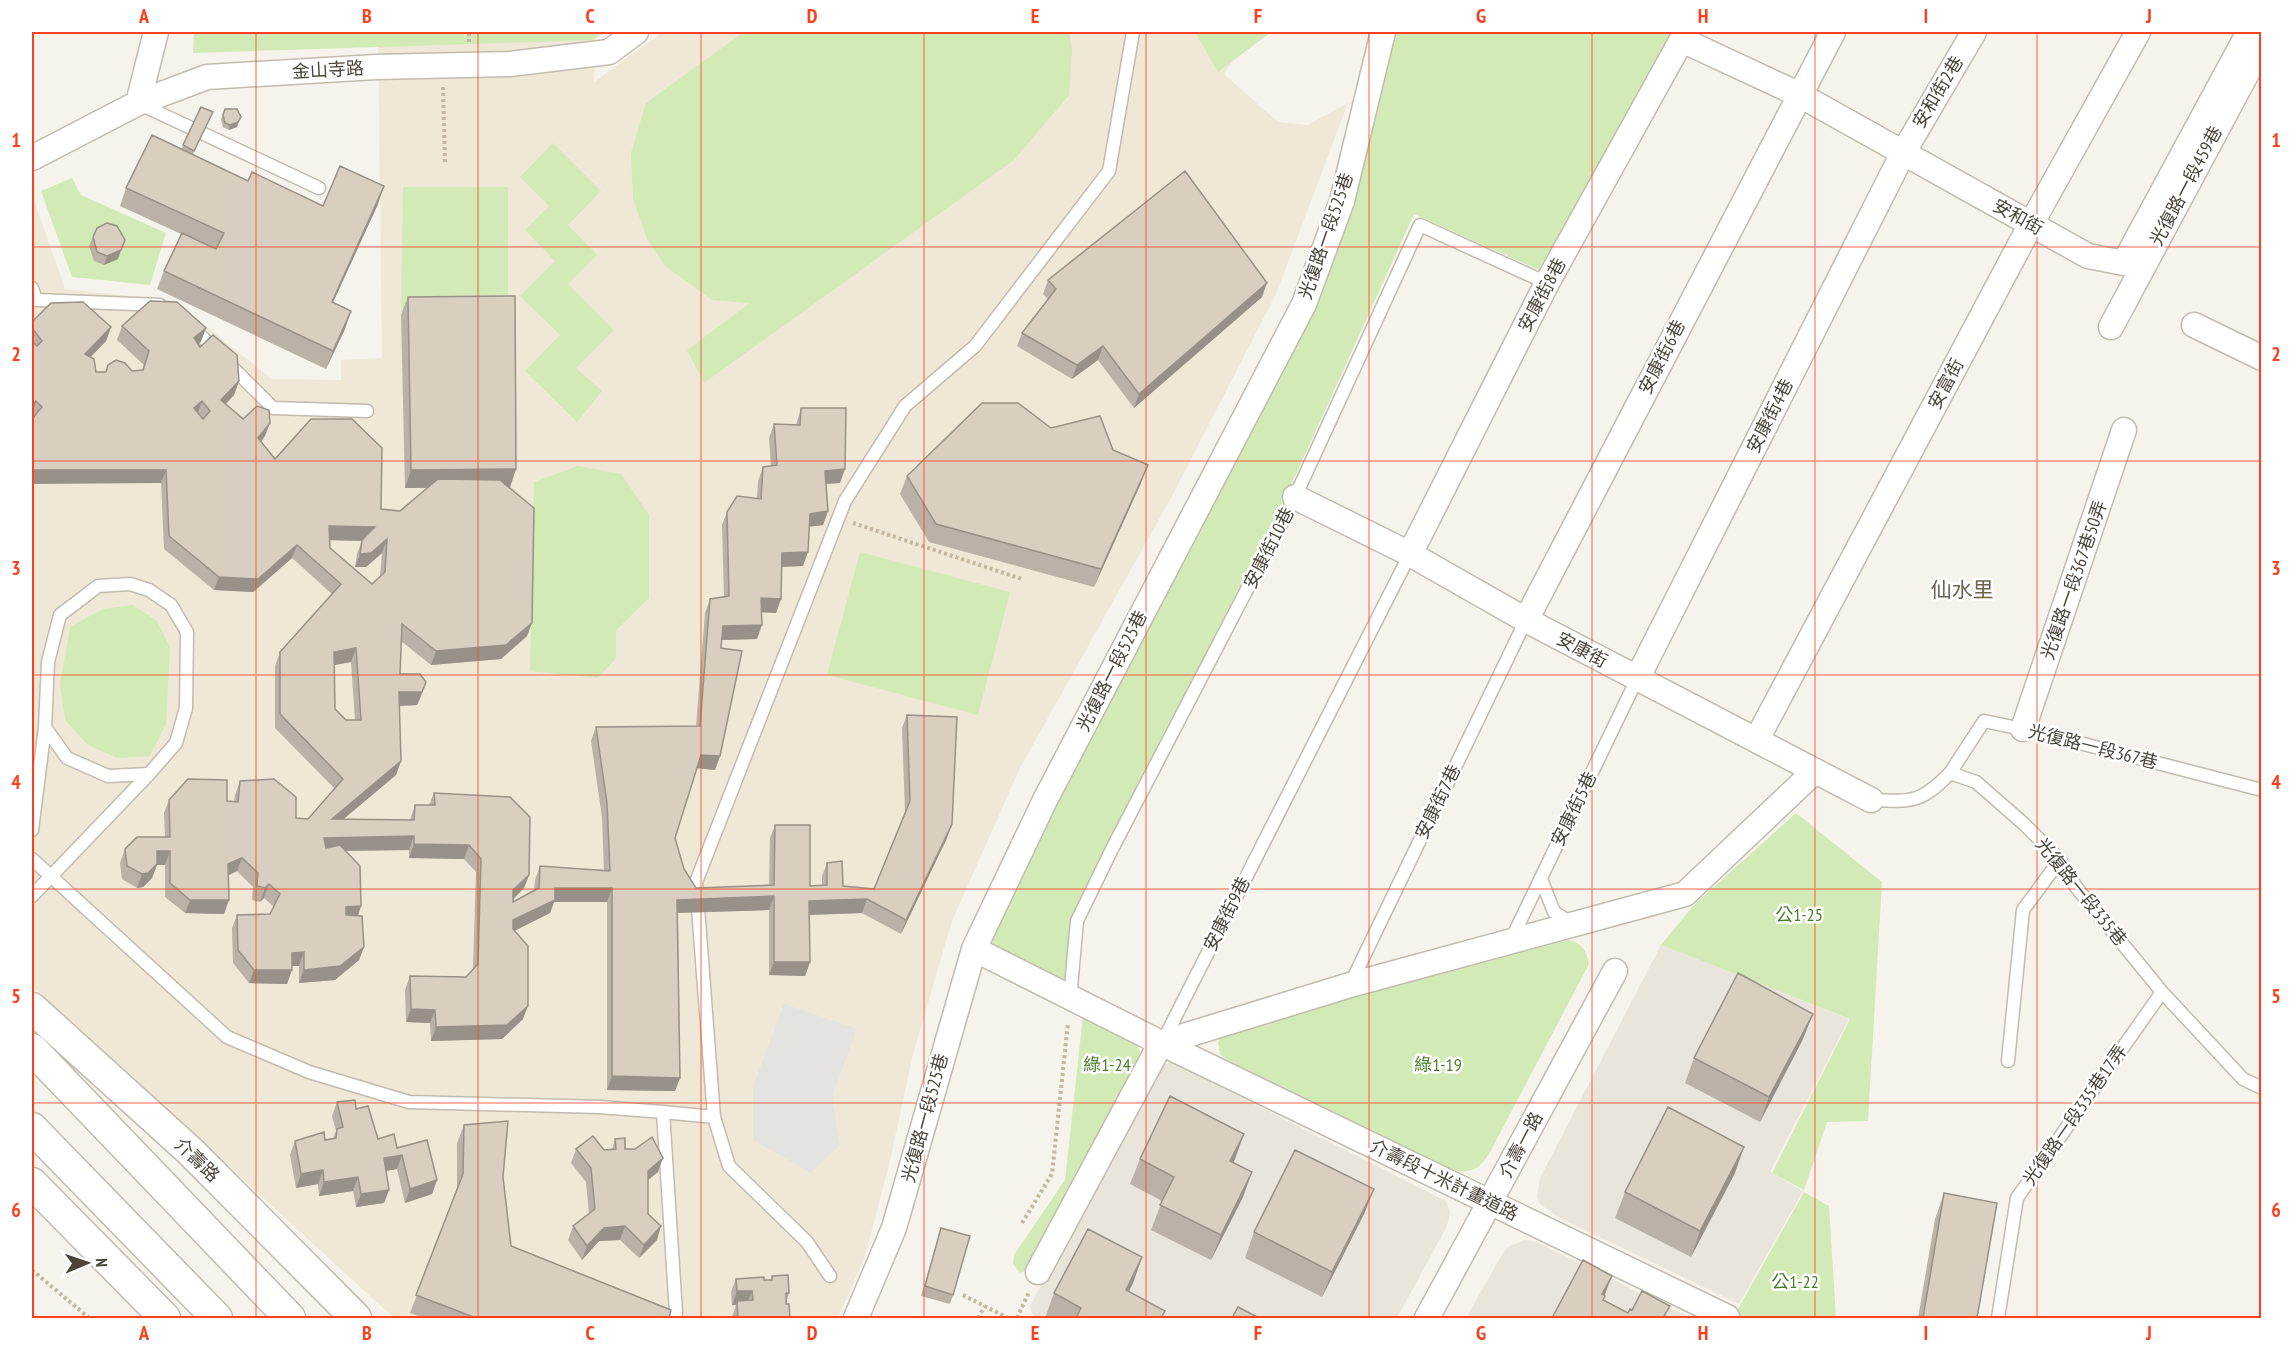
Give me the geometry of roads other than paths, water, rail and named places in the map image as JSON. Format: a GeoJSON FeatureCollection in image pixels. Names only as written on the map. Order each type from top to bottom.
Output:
{"type":"FeatureCollection","features":[{"type":"Feature","properties":{"kind":"street","name":"金山寺路"},"geometry":{"type":"LineString","coordinates":[[32,158],[138,103],[207,77],[376,67],[510,64],[609,52],[636,32]]}},
{"type":"Feature","properties":{"kind":"street","name":"光復路一段525巷"},"geometry":{"type":"LineString","coordinates":[[856,1318],[894,1228],[974,949],[1046,800],[1304,304],[1342,201],[1383,32]]}},
{"type":"Feature","properties":{"kind":"street","name":"安康街6巷"},"geometry":{"type":"LineString","coordinates":[[1526,620],[1798,94],[1833,32]]}},
{"type":"Feature","properties":{"kind":"street","name":"安和街2巷"},"geometry":{"type":"LineString","coordinates":[[1903,153],[1974,32]]}},
{"type":"Feature","properties":{"kind":"street","name":"安富街"},"geometry":{"type":"LineString","coordinates":[[1757,739],[2031,224],[2138,32]]}},
{"type":"Feature","properties":{"kind":"street","name":"安和街"},"geometry":{"type":"LineString","coordinates":[[1684,36],[1798,94],[2088,256],[2124,263],[2249,32]]}},
{"type":"Feature","properties":{"kind":"street"},"geometry":{"type":"LineString","coordinates":[[138,103],[149,33]]}},
{"type":"Feature","properties":{"kind":"street","name":"安康街8巷"},"geometry":{"type":"LineString","coordinates":[[1410,554],[1547,284],[1684,36]]}},
{"type":"Feature","properties":{"kind":"street","name":"光復路一段459巷"},"geometry":{"type":"LineString","coordinates":[[2111,327],[2262,45]]}},
{"type":"Feature","properties":{"kind":"street","name":"安康街4巷"},"geometry":{"type":"LineString","coordinates":[[1637,679],[1903,153]]}},
{"type":"Feature","properties":{"kind":"street"},"geometry":{"type":"LineString","coordinates":[[2194,325],[2262,358]]}},
{"type":"Feature","properties":{"kind":"street","name":"光復路一段367巷50弄"},"geometry":{"type":"LineString","coordinates":[[2023,729],[2124,430]]}},
{"type":"Feature","properties":{"kind":"street","name":"安康街"},"geometry":{"type":"LineString","coordinates":[[1295,497],[1410,554],[1526,620],[1871,800]]}},
{"type":"Feature","properties":{"kind":"street"},"geometry":{"type":"LineString","coordinates":[[1161,1043],[1350,985],[1685,894],[1815,771]]}},
{"type":"Feature","properties":{"kind":"street"},"geometry":{"type":"LineString","coordinates":[[974,949],[1071,998]]}},
{"type":"Feature","properties":{"kind":"street","name":"介壽一路"},"geometry":{"type":"LineString","coordinates":[[1427,1318],[1615,971]]}},
{"type":"Feature","properties":{"kind":"street","name":"介壽段十米計畫道路"},"geometry":{"type":"LineString","coordinates":[[1071,998],[1726,1317]]}},
{"type":"Feature","properties":{"kind":"street","name":"介壽路"},"geometry":{"type":"LineString","coordinates":[[32,1008],[191,1152],[356,1318]]}},
{"type":"Feature","properties":{"kind":"street","name":"安康街9巷"},"geometry":{"type":"LineString","coordinates":[[1038,1272],[1161,1043]]}},
{"type":"Feature","properties":{"kind":"street"},"geometry":{"type":"LineString","coordinates":[[32,1050],[290,1318]]}},
{"type":"Feature","properties":{"kind":"street"},"geometry":{"type":"LineString","coordinates":[[32,1128],[217,1318]]}},
{"type":"Feature","properties":{"kind":"street"},"geometry":{"type":"LineString","coordinates":[[32,1184],[165,1318]]}},
{"type":"Feature","properties":{"kind":"lane"},"geometry":{"type":"LineString","coordinates":[[830,1276],[807,1242],[729,1166],[714,1117],[696,882],[845,501],[905,406],[975,346],[1109,171],[1133,32]]}},
{"type":"Feature","properties":{"kind":"lane"},"geometry":{"type":"LineString","coordinates":[[138,103],[319,188]]}},
{"type":"Feature","properties":{"kind":"lane","name":"安康街10巷"},"geometry":{"type":"LineString","coordinates":[[1071,998],[1077,921],[1295,497],[1420,225],[1547,284]]}},
{"type":"Feature","properties":{"kind":"lane"},"geometry":{"type":"LineString","coordinates":[[32,288],[36,300],[171,305]]}},
{"type":"Feature","properties":{"kind":"lane"},"geometry":{"type":"LineString","coordinates":[[187,321],[273,408],[367,411]]}},
{"type":"Feature","properties":{"kind":"lane","name":"安康街9巷"},"geometry":{"type":"LineString","coordinates":[[1161,1043],[1410,554]]}},
{"type":"Feature","properties":{"kind":"lane"},"geometry":{"type":"LineString","coordinates":[[32,830],[45,727],[48,662],[60,615],[98,586],[130,584],[149,591],[171,605],[187,632],[186,708],[176,743],[32,896]]}},
{"type":"Feature","properties":{"kind":"lane","name":"安康街7巷"},"geometry":{"type":"LineString","coordinates":[[1350,985],[1526,620]]}},
{"type":"Feature","properties":{"kind":"lane","name":"安康街5巷"},"geometry":{"type":"LineString","coordinates":[[1511,940],[1637,679]]}},
{"type":"Feature","properties":{"kind":"lane","name":"光復路一段367巷"},"geometry":{"type":"LineString","coordinates":[[1950,773],[1984,722],[2023,729],[2262,790]]}},
{"type":"Feature","properties":{"kind":"lane"},"geometry":{"type":"LineString","coordinates":[[45,727],[67,758],[108,776],[149,774]]}},
{"type":"Feature","properties":{"kind":"lane"},"geometry":{"type":"LineString","coordinates":[[1871,800],[1904,802],[1930,794],[1950,773]]}},
{"type":"Feature","properties":{"kind":"lane","name":"光復路一段335巷"},"geometry":{"type":"LineString","coordinates":[[1950,773],[1976,782],[2024,824],[2060,860],[2076,887],[2162,992],[2243,1079],[2262,1089]]}},
{"type":"Feature","properties":{"kind":"lane"},"geometry":{"type":"LineString","coordinates":[[32,859],[50,878],[227,1037],[309,1072],[410,1102],[600,1107],[714,1117]]}},
{"type":"Feature","properties":{"kind":"lane"},"geometry":{"type":"LineString","coordinates":[[2008,1061],[2023,910],[2060,860]]}},
{"type":"Feature","properties":{"kind":"lane"},"geometry":{"type":"LineString","coordinates":[[1541,879],[1554,912],[1574,924]]}},
{"type":"Feature","properties":{"kind":"lane","name":"光復路一段335巷17弄"},"geometry":{"type":"LineString","coordinates":[[1998,1318],[2017,1198],[2162,992]]}},
{"type":"Feature","properties":{"kind":"lane"},"geometry":{"type":"LineString","coordinates":[[663,1112],[676,1313]]}},
{"type":"Feature","properties":{"kind":"district","name":"仙水里"},"geometry":{"type":"Point","coordinates":[1962,590]}},
{"type":"Feature","properties":{"kind":"park label","name":"公1-25"},"geometry":{"type":"Point","coordinates":[1799,915]}},
{"type":"Feature","properties":{"kind":"park label","name":"綠1-24"},"geometry":{"type":"Point","coordinates":[1107,1065]}},
{"type":"Feature","properties":{"kind":"park label","name":"綠1-19"},"geometry":{"type":"Point","coordinates":[1438,1065]}},
{"type":"Feature","properties":{"kind":"park label","name":"公1-22"},"geometry":{"type":"Point","coordinates":[1795,1282]}}]}
